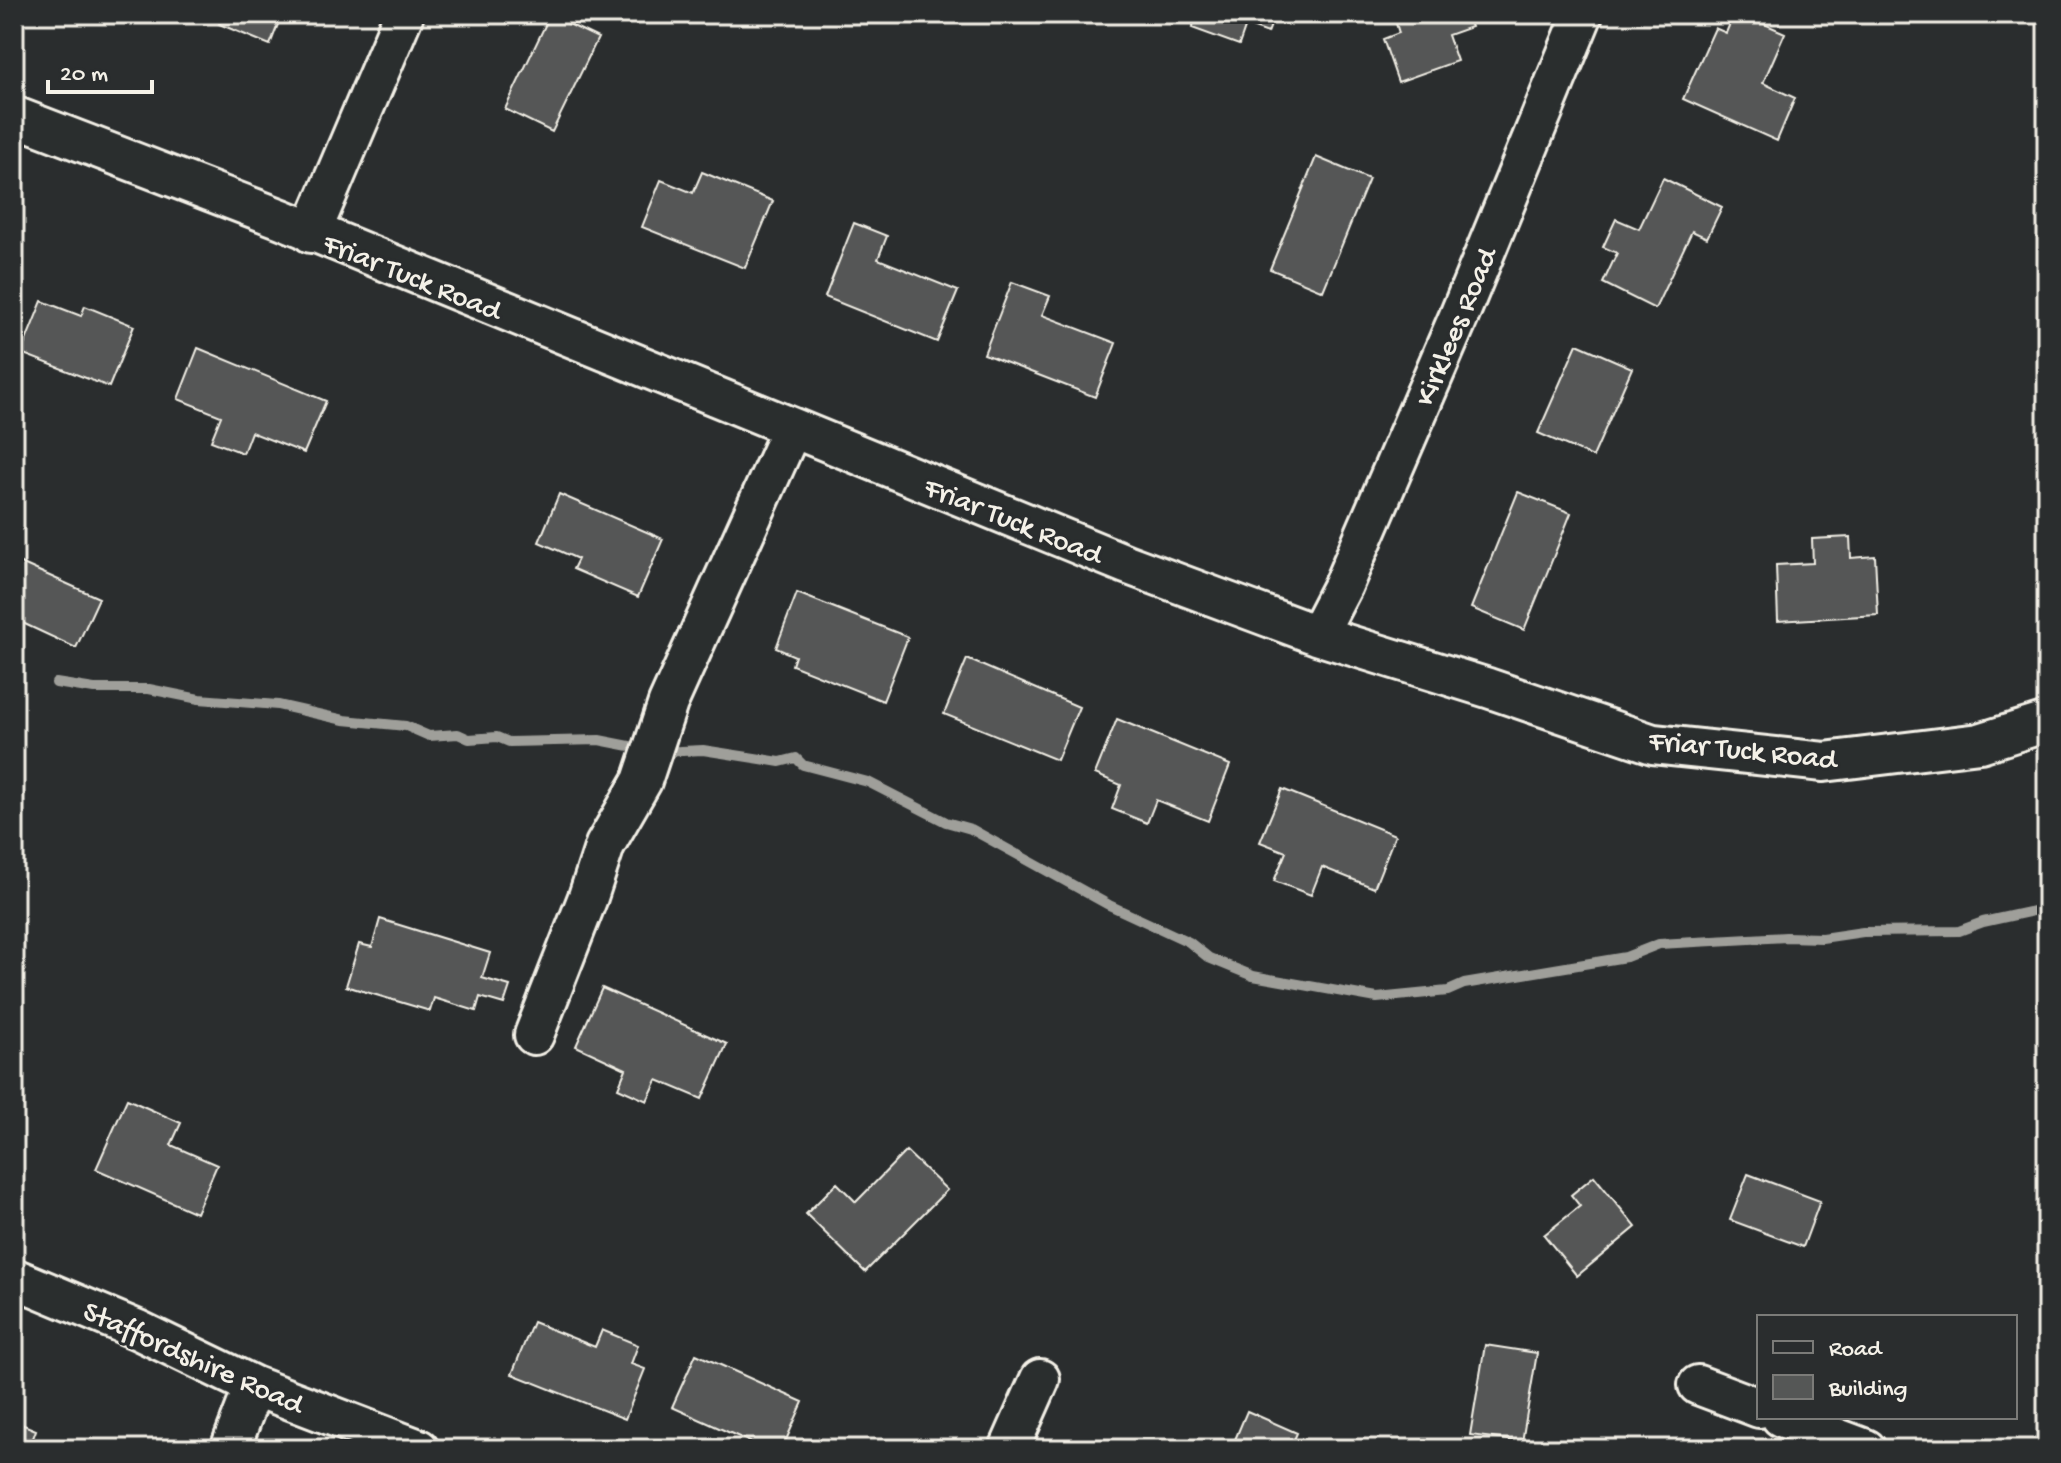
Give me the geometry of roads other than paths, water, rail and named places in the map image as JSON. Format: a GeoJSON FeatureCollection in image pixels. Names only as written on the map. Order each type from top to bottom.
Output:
{"type":"FeatureCollection","features":[{"type":"Feature","properties":{"kind":"street"},"geometry":{"type":"LineString","coordinates":[[311,233],[404,14]]}},
{"type":"Feature","properties":{"kind":"street","name":"Kirklees Road"},"geometry":{"type":"LineString","coordinates":[[1317,635],[1343,585],[1447,344],[1583,14]]}},
{"type":"Feature","properties":{"kind":"street","name":"Friar Tuck Road"},"geometry":{"type":"LineString","coordinates":[[14,116],[282,219],[1126,564],[1317,635],[1653,744],[1824,762],[1980,743],[2047,722]]}},
{"type":"Feature","properties":{"kind":"street"},"geometry":{"type":"LineString","coordinates":[[534,1035],[605,845],[642,781],[668,703],[792,428]]}},
{"type":"Feature","properties":{"kind":"street","name":"Staffordshire Road"},"geometry":{"type":"LineString","coordinates":[[14,1278],[138,1330],[254,1386],[419,1449]]}},
{"type":"Feature","properties":{"kind":"street"},"geometry":{"type":"LineString","coordinates":[[1009,1449],[1040,1379]]}},
{"type":"Feature","properties":{"kind":"street"},"geometry":{"type":"LineString","coordinates":[[1698,1385],[1757,1407]]}},
{"type":"Feature","properties":{"kind":"street"},"geometry":{"type":"LineString","coordinates":[[230,1449],[254,1386]]}},
{"type":"Feature","properties":{"kind":"street"},"geometry":{"type":"LineString","coordinates":[[1786,1419],[1866,1449]]}},
{"type":"Feature","properties":{"kind":"waterway"},"geometry":{"type":"LineString","coordinates":[[56,683],[94,689],[149,689],[199,699],[278,705],[344,720],[406,726],[429,736],[458,734],[469,739],[497,737],[509,742],[599,740],[645,749]]}},
{"type":"Feature","properties":{"kind":"waterway"},"geometry":{"type":"LineString","coordinates":[[661,752],[703,750],[780,762],[796,758],[803,765],[868,782],[946,822],[971,829],[1109,905],[1189,942],[1209,958],[1253,976],[1377,998],[1448,991],[1464,984],[1626,957],[1659,944],[1822,938],[1863,932],[1959,931],[1983,922],[2047,908]]}}]}
